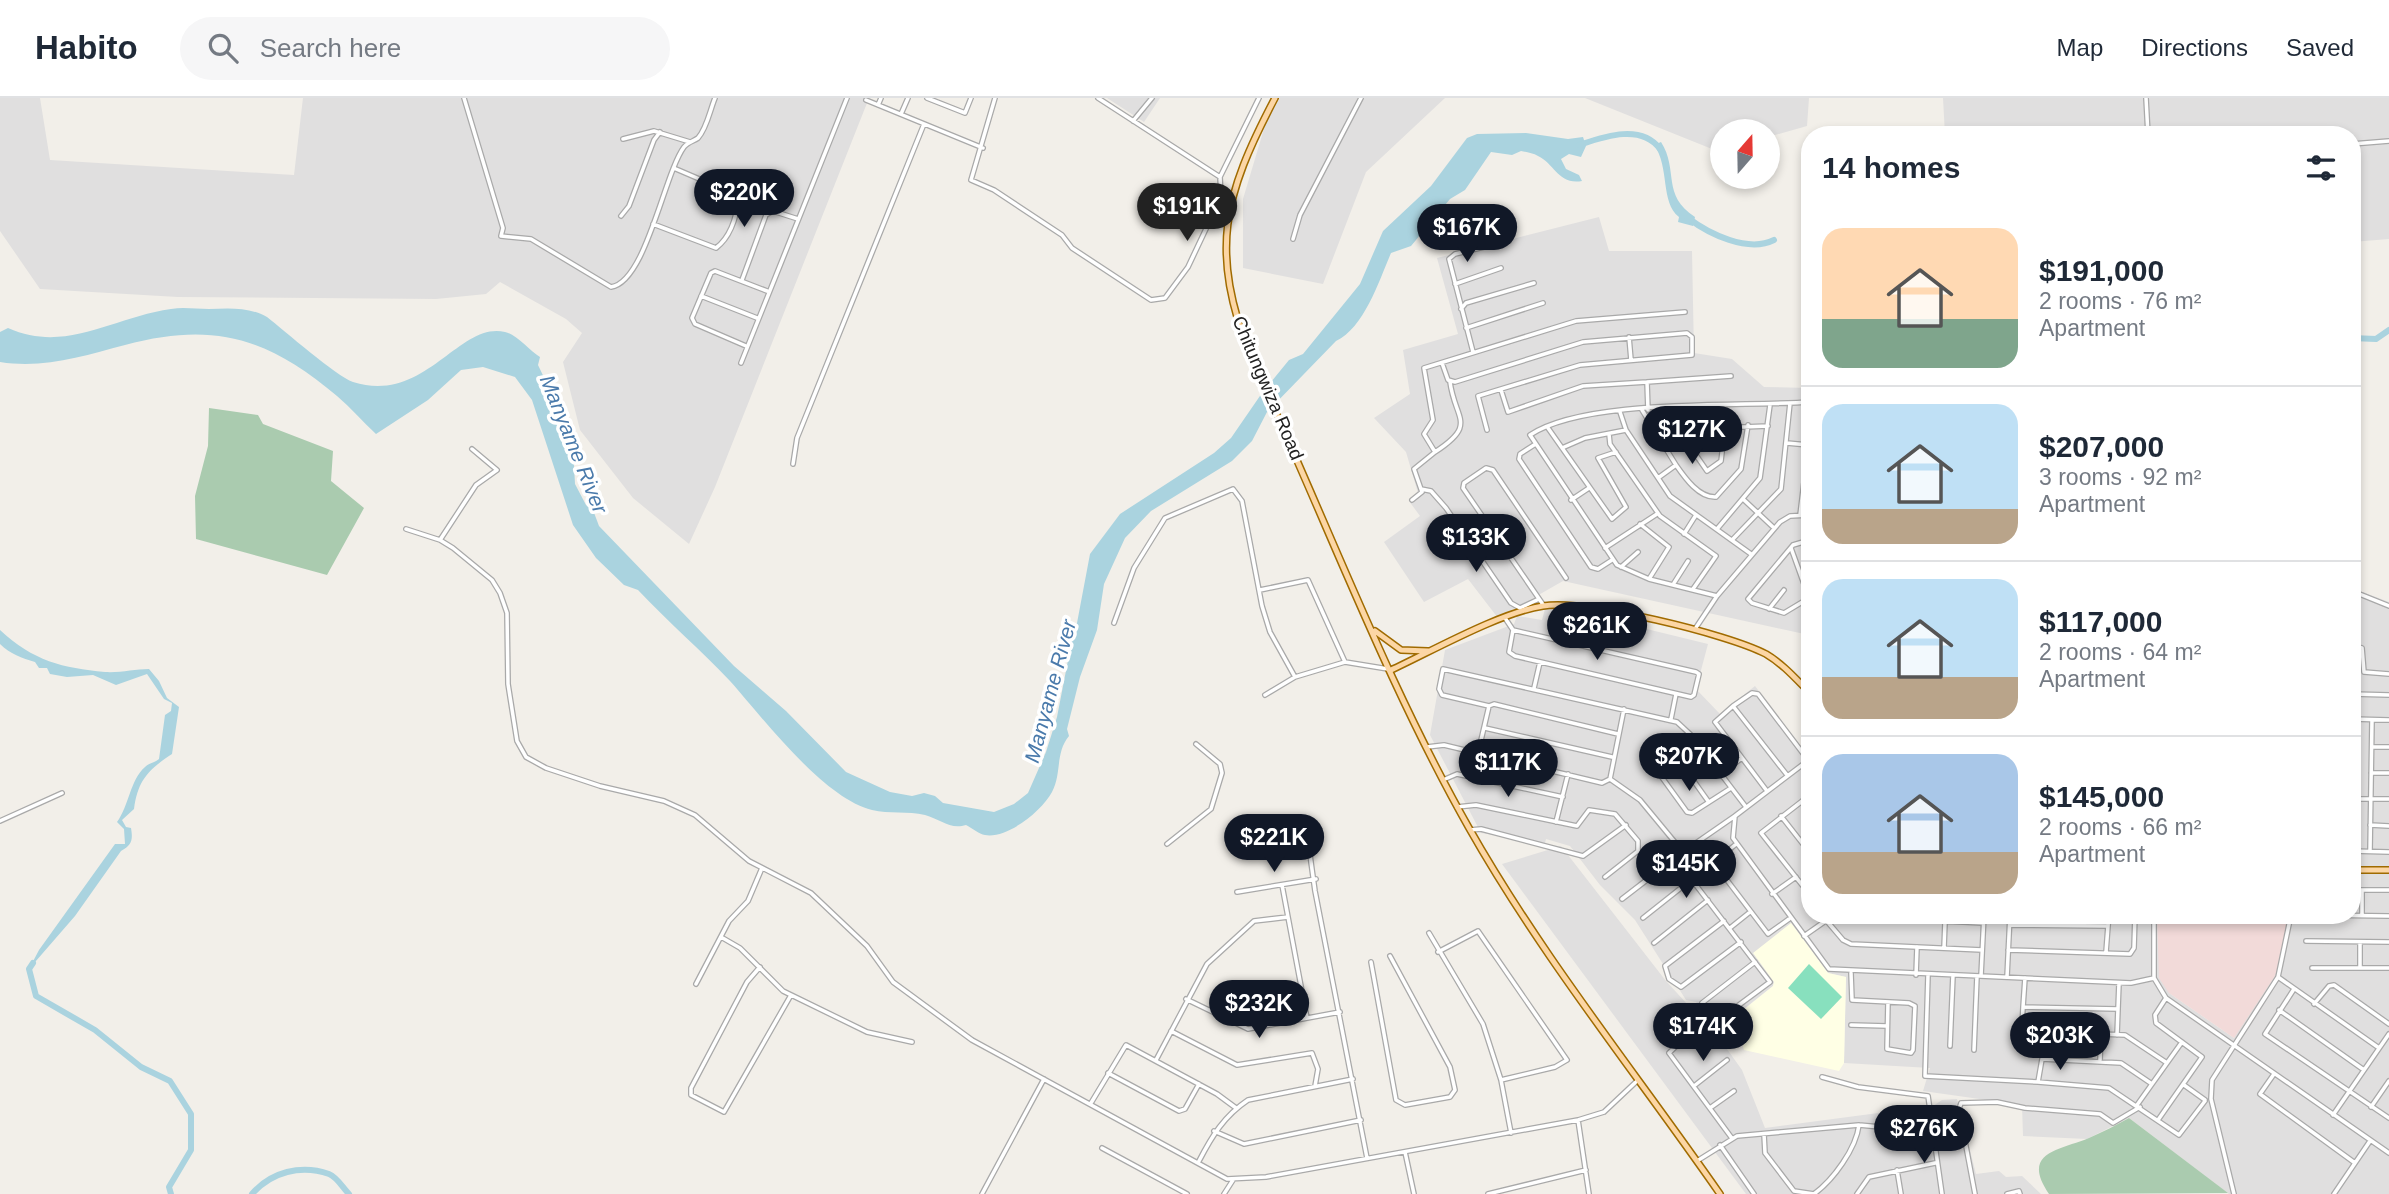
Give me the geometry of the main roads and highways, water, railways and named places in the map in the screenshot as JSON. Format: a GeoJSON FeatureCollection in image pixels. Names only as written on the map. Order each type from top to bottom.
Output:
{"type":"FeatureCollection","features":[{"type":"Feature","properties":{"kind":"main road","name":"Chitungwiza Road"},"geometry":{"type":"LineString","coordinates":[[1275,98],[1241,166],[1231,199],[1226,254],[1230,291],[1242,337],[1391,670],[1457,807],[1520,912],[1720,1194]]}},
{"type":"Feature","properties":{"kind":"main road"},"geometry":{"type":"LineString","coordinates":[[1391,670],[1506,618],[1544,606],[1580,605],[1735,641],[1768,655],[1801,684]]}},
{"type":"Feature","properties":{"kind":"main road"},"geometry":{"type":"LineString","coordinates":[[1372,628],[1401,650],[1431,651]]}},
{"type":"Feature","properties":{"kind":"main road"},"geometry":{"type":"LineString","coordinates":[[2361,870],[2389,870]]}},
{"type":"Feature","properties":{"kind":"water"},"geometry":{"type":"Polygon","coordinates":[[[1526,133],[1568,139],[1583,137],[1586,146],[1581,157],[1569,154],[1561,159],[1566,169],[1579,175],[1582,181],[1567,180],[1532,153],[1521,151],[1512,155],[1491,152],[1465,190],[1450,199],[1411,246],[1391,253],[1370,303],[1355,326],[1336,341],[1267,412],[1252,441],[1232,461],[1151,511],[1125,538],[1104,584],[1097,630],[1080,677],[1067,729],[1069,736],[1062,749],[1052,792],[1023,822],[994,835],[983,834],[966,825],[950,825],[925,815],[872,810],[853,803],[814,774],[708,658],[638,590],[624,585],[596,558],[573,525],[532,400],[515,377],[483,367],[461,370],[428,400],[376,434],[312,376],[287,360],[263,348],[213,335],[157,338],[48,363],[0,362],[0,332],[8,328],[29,335],[70,336],[171,309],[239,309],[267,317],[345,378],[378,386],[401,382],[421,373],[472,338],[488,332],[509,333],[540,357],[538,365],[551,392],[574,465],[575,484],[586,505],[593,510],[599,526],[734,666],[786,711],[846,772],[890,792],[912,796],[924,793],[935,796],[943,803],[994,812],[1014,804],[1028,793],[1046,752],[1057,717],[1070,650],[1068,642],[1077,623],[1090,554],[1120,514],[1214,453],[1231,438],[1289,360],[1303,354],[1360,284],[1383,231],[1431,186],[1467,138],[1477,134],[1526,133]]]}},
{"type":"Feature","properties":{"kind":"water"},"geometry":{"type":"Polygon","coordinates":[[[1661,142],[1669,162],[1674,191],[1685,209],[1695,217],[1693,226],[1678,222],[1679,217],[1669,203],[1662,163],[1654,145],[1661,142]]]}},
{"type":"Feature","properties":{"kind":"water"},"geometry":{"type":"Polygon","coordinates":[[[0,630],[24,649],[62,665],[105,672],[149,669],[159,681],[167,698],[179,707],[172,754],[156,765],[141,783],[134,809],[122,820],[126,827],[131,828],[130,844],[121,851],[75,916],[29,969],[39,950],[115,844],[125,844],[124,829],[117,822],[140,772],[159,759],[165,715],[171,711],[172,703],[164,699],[147,674],[116,685],[93,675],[67,677],[50,674],[47,668],[39,668],[35,662],[16,655],[0,644],[0,630]]]}},
{"type":"Feature","properties":{"kind":"waterway","name":"Manyame River"},"geometry":{"type":"LineString","coordinates":[[1579,145],[1610,136],[1632,134],[1643,136],[1660,149]]}},
{"type":"Feature","properties":{"kind":"waterway","name":"Manyame River"},"geometry":{"type":"LineString","coordinates":[[1688,218],[1729,240],[1753,244],[1774,240]]}},
{"type":"Feature","properties":{"kind":"waterway","name":"Manyame River"},"geometry":{"type":"LineString","coordinates":[[2361,338],[2376,339],[2389,330]]}},
{"type":"Feature","properties":{"kind":"waterway"},"geometry":{"type":"LineString","coordinates":[[33,963],[29,969],[36,996],[95,1030],[141,1067],[170,1081],[191,1114],[191,1150],[169,1187],[171,1194]]}},
{"type":"Feature","properties":{"kind":"waterway"},"geometry":{"type":"LineString","coordinates":[[252,1194],[277,1175],[297,1170],[332,1175],[349,1194]]}}]}
